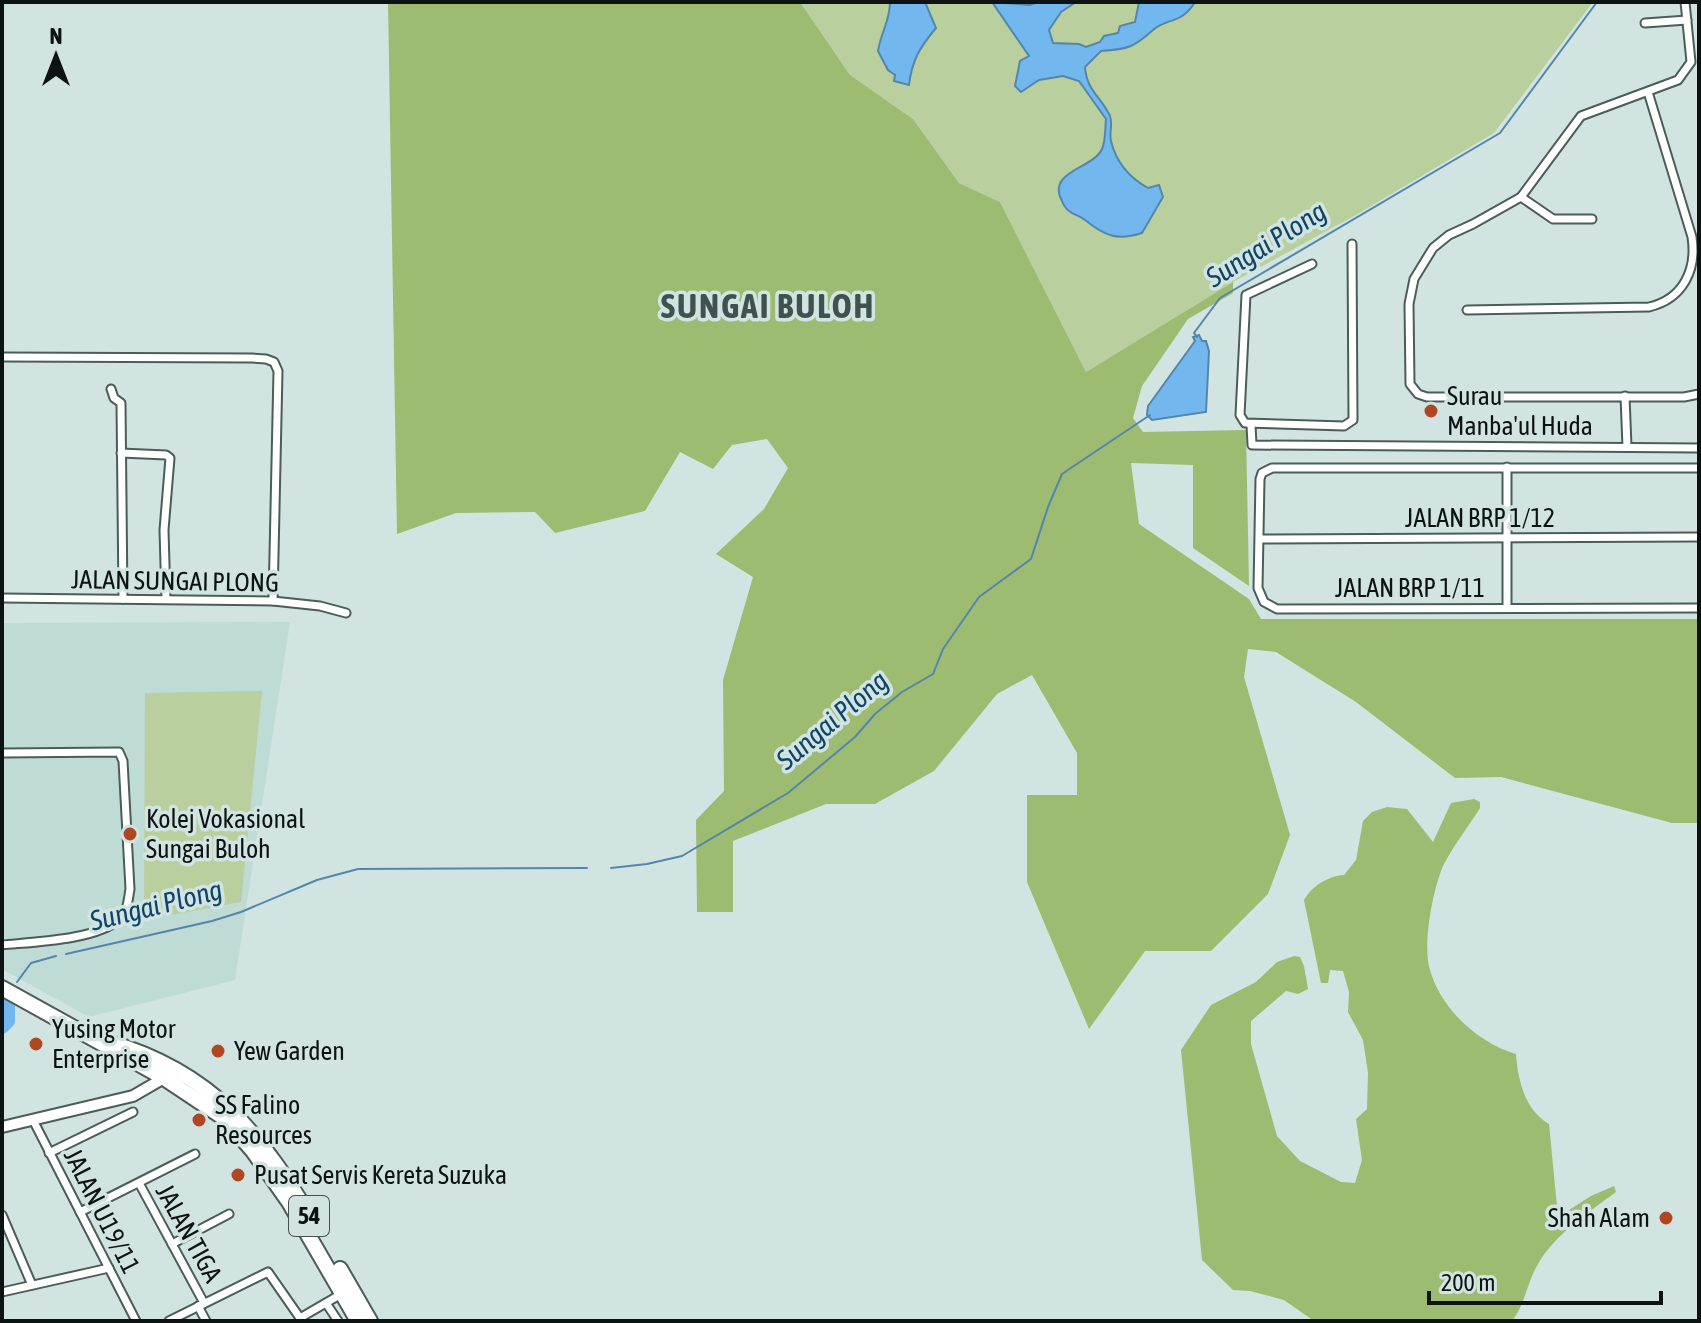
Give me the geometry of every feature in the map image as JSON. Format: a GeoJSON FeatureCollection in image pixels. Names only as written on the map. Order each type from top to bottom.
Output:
{"type":"FeatureCollection","features":[{"type":"Feature","properties":{"kind":"highway","name":"54"},"geometry":{"type":"LineString","coordinates":[[2,988],[93,1037],[109,1050],[164,1078],[216,1111],[253,1151],[296,1213],[358,1321]]}},
{"type":"Feature","properties":{"kind":"highway","name":"54"},"geometry":{"type":"LineString","coordinates":[[93,1037],[126,1047],[202,1084],[239,1116],[296,1194],[370,1321]]}},
{"type":"Feature","properties":{"kind":"highway"},"geometry":{"type":"LineString","coordinates":[[126,1047],[156,1065],[164,1078],[176,1077],[190,1083],[239,1116]]}},
{"type":"Feature","properties":{"kind":"street"},"geometry":{"type":"LineString","coordinates":[[1685,2],[1691,62],[1678,80],[1581,116],[1521,197],[1449,235],[1425,259],[1414,279],[1409,304],[1410,384],[1418,394],[1427,397],[1684,397],[1699,394]]}},
{"type":"Feature","properties":{"kind":"street"},"geometry":{"type":"LineString","coordinates":[[1645,23],[1687,20]]}},
{"type":"Feature","properties":{"kind":"street"},"geometry":{"type":"LineString","coordinates":[[1467,310],[1649,307],[1662,304],[1677,293],[1694,261],[1692,237],[1648,92]]}},
{"type":"Feature","properties":{"kind":"street"},"geometry":{"type":"LineString","coordinates":[[1521,197],[1553,219],[1592,219]]}},
{"type":"Feature","properties":{"kind":"street"},"geometry":{"type":"LineString","coordinates":[[1312,264],[1246,295],[1240,415],[1241,420],[1251,425],[1344,426],[1353,420],[1352,244]]}},
{"type":"Feature","properties":{"kind":"street"},"geometry":{"type":"LineString","coordinates":[[2,357],[252,358],[274,362],[278,371],[273,601]]}},
{"type":"Feature","properties":{"kind":"street"},"geometry":{"type":"LineString","coordinates":[[111,389],[114,398],[121,403],[123,599]]}},
{"type":"Feature","properties":{"kind":"street"},"geometry":{"type":"LineString","coordinates":[[1625,396],[1627,447]]}},
{"type":"Feature","properties":{"kind":"street"},"geometry":{"type":"LineString","coordinates":[[1251,425],[1252,445],[1699,448]]}},
{"type":"Feature","properties":{"kind":"street"},"geometry":{"type":"LineString","coordinates":[[1267,425],[1268,445]]}},
{"type":"Feature","properties":{"kind":"street"},"geometry":{"type":"LineString","coordinates":[[121,453],[166,455],[170,458],[164,530],[166,599]]}},
{"type":"Feature","properties":{"kind":"street"},"geometry":{"type":"LineString","coordinates":[[1507,608],[1507,467],[1699,468]]}},
{"type":"Feature","properties":{"kind":"street","name":"JALAN BRP 1/11"},"geometry":{"type":"LineString","coordinates":[[1507,467],[1272,468],[1262,473],[1260,597],[1277,609],[1699,608]]}},
{"type":"Feature","properties":{"kind":"street","name":"JALAN BRP 1/12"},"geometry":{"type":"LineString","coordinates":[[1260,539],[1699,537]]}},
{"type":"Feature","properties":{"kind":"street","name":"JALAN SUNGAI PLONG"},"geometry":{"type":"LineString","coordinates":[[2,598],[273,601],[320,606],[346,613]]}},
{"type":"Feature","properties":{"kind":"street"},"geometry":{"type":"LineString","coordinates":[[2,753],[119,752],[123,761],[130,889],[127,907],[119,920],[90,933],[2,945]]}},
{"type":"Feature","properties":{"kind":"street"},"geometry":{"type":"LineString","coordinates":[[133,1096],[144,1080],[144,1073],[136,1063]]}},
{"type":"Feature","properties":{"kind":"street"},"geometry":{"type":"LineString","coordinates":[[2,1127],[133,1096],[164,1078]]}},
{"type":"Feature","properties":{"kind":"street"},"geometry":{"type":"LineString","coordinates":[[49,1153],[133,1112]]}},
{"type":"Feature","properties":{"kind":"street","name":"JALAN U19/11"},"geometry":{"type":"LineString","coordinates":[[33,1120],[136,1321]]}},
{"type":"Feature","properties":{"kind":"street"},"geometry":{"type":"LineString","coordinates":[[80,1212],[195,1154]]}},
{"type":"Feature","properties":{"kind":"street","name":"JALAN TIGA"},"geometry":{"type":"LineString","coordinates":[[139,1183],[172,1244],[206,1321]]}},
{"type":"Feature","properties":{"kind":"street"},"geometry":{"type":"LineString","coordinates":[[172,1244],[229,1214]]}},
{"type":"Feature","properties":{"kind":"street"},"geometry":{"type":"LineString","coordinates":[[2,1217],[32,1285]]}},
{"type":"Feature","properties":{"kind":"street"},"geometry":{"type":"LineString","coordinates":[[2,1292],[109,1268]]}},
{"type":"Feature","properties":{"kind":"street"},"geometry":{"type":"LineString","coordinates":[[169,1321],[268,1272],[300,1320],[343,1293]]}},
{"type":"Feature","properties":{"kind":"street"},"geometry":{"type":"LineString","coordinates":[[326,1303],[338,1321]]}},
{"type":"Feature","properties":{"kind":"shaded area","name":"Kolej Vokasional Sungai Buloh"},"geometry":{"type":"Polygon","coordinates":[[[290,622],[235,980],[89,1017],[2,969],[2,623],[290,622]]]}},
{"type":"Feature","properties":{"kind":"green space"},"geometry":{"type":"Polygon","coordinates":[[[388,2],[800,2],[850,75],[913,119],[959,183],[1000,202],[1086,372],[1233,282],[1233,293],[1188,319],[1142,386],[1133,418],[1143,432],[1246,430],[1249,586],[1193,548],[1193,465],[1131,463],[1139,524],[1249,599],[1261,619],[1699,619],[1699,823],[1672,823],[1501,777],[1455,778],[1356,702],[1276,652],[1248,649],[1244,677],[1290,835],[1268,894],[1211,951],[1145,951],[1089,1029],[1027,882],[1027,795],[1077,795],[1077,753],[1032,675],[997,694],[934,771],[875,804],[826,804],[733,841],[733,912],[697,912],[696,820],[724,791],[723,680],[753,577],[716,554],[764,509],[788,468],[767,439],[732,445],[713,469],[680,452],[645,511],[555,533],[535,512],[456,513],[397,534],[388,2]]]}},
{"type":"Feature","properties":{"kind":"green space"},"geometry":{"type":"Polygon","coordinates":[[[800,2],[1593,2],[1494,133],[1356,215],[1233,282],[1086,372],[1000,202],[959,183],[913,119],[850,75],[800,2]]]}},
{"type":"Feature","properties":{"kind":"green space"},"geometry":{"type":"Polygon","coordinates":[[[262,691],[241,902],[144,920],[145,693],[262,691]]]}},
{"type":"Feature","properties":{"kind":"green space"},"geometry":{"type":"Polygon","coordinates":[[[1474,799],[1480,802],[1480,808],[1443,866],[1436,888],[1427,946],[1435,984],[1452,1011],[1475,1033],[1516,1054],[1524,1094],[1534,1111],[1549,1124],[1558,1217],[1614,1186],[1616,1192],[1573,1224],[1545,1253],[1512,1321],[1314,1321],[1284,1300],[1233,1290],[1202,1260],[1181,1050],[1211,1005],[1256,982],[1277,962],[1300,957],[1308,989],[1298,994],[1286,991],[1251,1021],[1251,1044],[1277,1136],[1300,1161],[1341,1182],[1355,1183],[1362,1160],[1356,1119],[1367,1109],[1368,1073],[1363,1040],[1348,1012],[1349,992],[1343,971],[1330,970],[1328,983],[1321,983],[1304,900],[1321,883],[1344,875],[1356,860],[1363,821],[1372,812],[1387,807],[1407,809],[1433,842],[1451,803],[1474,799]]]}},
{"type":"Feature","properties":{"kind":"water"},"geometry":{"type":"Polygon","coordinates":[[[890,2],[925,2],[936,28],[918,54],[909,85],[894,81],[895,75],[888,70],[878,51],[890,2]]]}},
{"type":"Feature","properties":{"kind":"water"},"geometry":{"type":"Polygon","coordinates":[[[992,2],[1030,5],[1038,2],[1076,2],[1061,12],[1049,30],[1053,43],[1086,47],[1100,42],[1104,36],[1118,33],[1120,26],[1135,22],[1139,2],[1195,2],[1180,18],[1159,26],[1135,44],[1101,51],[1085,67],[1091,88],[1110,116],[1111,141],[1120,162],[1148,188],[1159,185],[1163,197],[1142,233],[1112,236],[1065,207],[1059,191],[1060,183],[1097,156],[1105,138],[1106,119],[1079,81],[1063,76],[1039,80],[1021,92],[1015,86],[1020,61],[1029,56],[992,2]]]}},
{"type":"Feature","properties":{"kind":"water"},"geometry":{"type":"Polygon","coordinates":[[[1199,335],[1202,341],[1206,341],[1209,351],[1206,412],[1152,420],[1147,415],[1148,406],[1195,341],[1193,337],[1199,335]]]}},
{"type":"Feature","properties":{"kind":"waterway","name":"Sungai Plong"},"geometry":{"type":"LineString","coordinates":[[1197,337],[1194,333],[1220,298],[1500,133],[1597,2]]}},
{"type":"Feature","properties":{"kind":"waterway","name":"Sungai Plong"},"geometry":{"type":"LineString","coordinates":[[611,868],[682,856],[788,793],[855,737],[875,714],[902,692],[933,674],[943,649],[979,597],[1031,559],[1062,474],[1150,415]]}},
{"type":"Feature","properties":{"kind":"waterway","name":"Sungai Plong"},"geometry":{"type":"LineString","coordinates":[[66,954],[212,921],[317,880],[358,869],[587,868]]}},
{"type":"Feature","properties":{"kind":"waterway","name":"Sungai Plong"},"geometry":{"type":"LineString","coordinates":[[17,982],[31,963],[56,956]]}},
{"type":"Feature","properties":{"kind":"waterway","name":"Sungai Plong"},"geometry":{"type":"LineString","coordinates":[[2,1027],[8,1021],[8,1006]]}},
{"type":"Feature","properties":{"kind":"place","name":"Surau Manba'ul Huda"},"geometry":{"type":"Point","coordinates":[1431,411]}},
{"type":"Feature","properties":{"kind":"place","name":"Kolej Vokasional Sungai Buloh"},"geometry":{"type":"Point","coordinates":[130,834]}},
{"type":"Feature","properties":{"kind":"place","name":"Yusing Motor Enterprise"},"geometry":{"type":"Point","coordinates":[36,1044]}},
{"type":"Feature","properties":{"kind":"place","name":"Yew Garden"},"geometry":{"type":"Point","coordinates":[218,1051]}},
{"type":"Feature","properties":{"kind":"place","name":"SS Falino Resources"},"geometry":{"type":"Point","coordinates":[199,1120]}},
{"type":"Feature","properties":{"kind":"place","name":"Pusat Servis Kereta Suzuka"},"geometry":{"type":"Point","coordinates":[238,1175]}},
{"type":"Feature","properties":{"kind":"place","name":"Shah Alam"},"geometry":{"type":"Point","coordinates":[1666,1218]}},
{"type":"Feature","properties":{"kind":"district","name":"SUNGAI BULOH"},"geometry":{"type":"Point","coordinates":[768,306]}}]}
